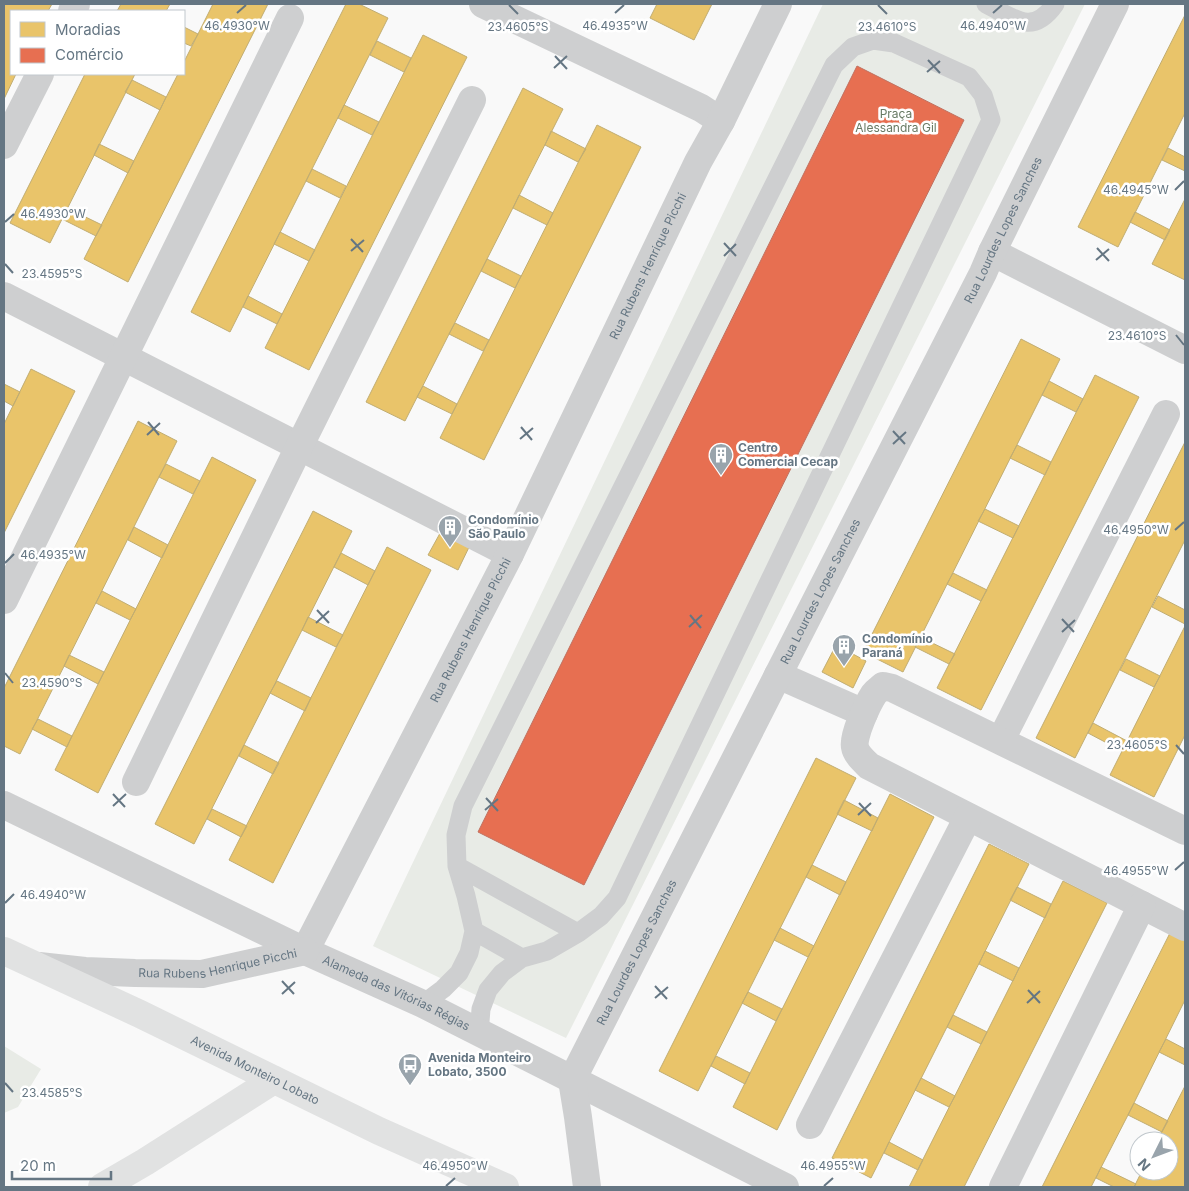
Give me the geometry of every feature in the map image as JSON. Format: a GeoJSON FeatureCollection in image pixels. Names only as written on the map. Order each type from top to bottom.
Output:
{"type":"FeatureCollection","features":[{"type":"Feature","properties":{"kind":"main road","name":"Avenida Monteiro Lobato"},"geometry":{"type":"LineString","coordinates":[[4,951],[140,1014],[379,1131],[505,1187]]}},
{"type":"Feature","properties":{"kind":"main road"},"geometry":{"type":"LineString","coordinates":[[102,1187],[274,1080]]}},
{"type":"Feature","properties":{"kind":"street"},"geometry":{"type":"LineString","coordinates":[[483,4],[701,108],[721,120]]}},
{"type":"Feature","properties":{"kind":"street","name":"Rua Rubens Henrique Picchi"},"geometry":{"type":"LineString","coordinates":[[32,965],[85,971],[202,974],[305,951],[510,554],[694,171],[778,4]]}},
{"type":"Feature","properties":{"kind":"street","name":"Rua Lourdes Lopes Sanches"},"geometry":{"type":"LineString","coordinates":[[572,1080],[984,274],[992,252],[1115,4]]}},
{"type":"Feature","properties":{"kind":"street"},"geometry":{"type":"LineString","coordinates":[[4,600],[290,18]]}},
{"type":"Feature","properties":{"kind":"street"},"geometry":{"type":"LineString","coordinates":[[4,144],[39,75]]}},
{"type":"Feature","properties":{"kind":"street"},"geometry":{"type":"LineString","coordinates":[[136,782],[299,447],[472,100]]}},
{"type":"Feature","properties":{"kind":"street"},"geometry":{"type":"LineString","coordinates":[[992,252],[1185,350]]}},
{"type":"Feature","properties":{"kind":"street"},"geometry":{"type":"LineString","coordinates":[[4,296],[510,554]]}},
{"type":"Feature","properties":{"kind":"street"},"geometry":{"type":"LineString","coordinates":[[1001,740],[1166,414]]}},
{"type":"Feature","properties":{"kind":"street"},"geometry":{"type":"LineString","coordinates":[[778,675],[864,713]]}},
{"type":"Feature","properties":{"kind":"street"},"geometry":{"type":"LineString","coordinates":[[1182,821],[1001,740],[892,688],[883,686],[875,693],[864,713],[854,740],[855,748],[860,757],[869,766],[1185,927]]}},
{"type":"Feature","properties":{"kind":"street","name":"Alameda das Vitórias Régias"},"geometry":{"type":"LineString","coordinates":[[4,805],[305,951],[422,1004],[785,1187]]}},
{"type":"Feature","properties":{"kind":"street"},"geometry":{"type":"LineString","coordinates":[[810,1125],[968,817]]}},
{"type":"Feature","properties":{"kind":"street"},"geometry":{"type":"LineString","coordinates":[[1003,1187],[1142,905]]}},
{"type":"Feature","properties":{"kind":"street"},"geometry":{"type":"LineString","coordinates":[[572,1080],[587,1187]]}},
{"type":"Feature","properties":{"kind":"lane"},"geometry":{"type":"LineString","coordinates":[[986,4],[1022,22],[1033,22],[1044,17],[1055,4]]}},
{"type":"Feature","properties":{"kind":"lane"},"geometry":{"type":"LineString","coordinates":[[422,1004],[443,989],[459,973],[469,953],[474,932],[457,866],[456,835],[463,806],[834,65],[853,47],[873,40],[894,43],[969,78],[983,95],[991,120],[617,898],[601,916],[578,933],[547,951],[522,958],[502,974],[488,990],[481,1009],[479,1034]]}},
{"type":"Feature","properties":{"kind":"lane"},"geometry":{"type":"LineString","coordinates":[[457,866],[578,933]]}},
{"type":"Feature","properties":{"kind":"lane"},"geometry":{"type":"LineString","coordinates":[[474,932],[522,958]]}},
{"type":"Feature","properties":{"kind":"green space","name":"Praça Alessandra Gil"},"geometry":{"type":"Polygon","coordinates":[[[823,4],[1085,4],[566,1038],[373,946],[823,4]]]}},
{"type":"Feature","properties":{"kind":"green space"},"geometry":{"type":"Polygon","coordinates":[[[4,1046],[41,1069],[18,1107],[4,1113],[4,1046]]]}},
{"type":"Feature","properties":{"kind":"building: Moradias"},"geometry":{"type":"Polygon","coordinates":[[[4,4],[52,4],[49,10],[10,10],[10,75],[16,75],[4,99],[4,4]]]}},
{"type":"Feature","properties":{"kind":"building: Moradias"},"geometry":{"type":"Polygon","coordinates":[[[121,4],[170,4],[167,10],[118,10],[121,4]]]}},
{"type":"Feature","properties":{"kind":"building: Moradias"},"geometry":{"type":"Polygon","coordinates":[[[213,4],[268,4],[128,282],[84,259],[177,75],[185,75],[185,60],[213,4]]]}},
{"type":"Feature","properties":{"kind":"building: Moradias"},"geometry":{"type":"Polygon","coordinates":[[[346,4],[359,4],[388,18],[230,332],[191,312],[346,4]]]}},
{"type":"Feature","properties":{"kind":"building: Moradias"},"geometry":{"type":"Polygon","coordinates":[[[657,4],[712,4],[694,40],[650,18],[657,4]]]}},
{"type":"Feature","properties":{"kind":"building: Moradias"},"geometry":{"type":"Polygon","coordinates":[[[1185,15],[1185,113],[1118,247],[1078,227],[1185,15]]]}},
{"type":"Feature","properties":{"kind":"building: Moradias"},"geometry":{"type":"Polygon","coordinates":[[[185,28],[198,34],[191,46],[185,43],[185,28]]]}},
{"type":"Feature","properties":{"kind":"building: Moradias"},"geometry":{"type":"Polygon","coordinates":[[[423,35],[467,57],[309,370],[265,348],[423,35]]]}},
{"type":"Feature","properties":{"kind":"building: Moradias"},"geometry":{"type":"Polygon","coordinates":[[[377,41],[411,58],[404,72],[370,55],[377,41]]]}},
{"type":"Feature","properties":{"kind":"building: Moradias"},"geometry":{"type":"Polygon","coordinates":[[[84,75],[134,75],[50,243],[10,223],[84,75]]]}},
{"type":"Feature","properties":{"kind":"building: Moradias"},"geometry":{"type":"Polygon","coordinates":[[[132,80],[166,97],[160,110],[125,92],[132,80]]]}},
{"type":"Feature","properties":{"kind":"building: Moradias"},"geometry":{"type":"Polygon","coordinates":[[[523,88],[563,109],[405,421],[366,402],[523,88]]]}},
{"type":"Feature","properties":{"kind":"building: Moradias"},"geometry":{"type":"Polygon","coordinates":[[[344,105],[379,122],[372,135],[338,118],[344,105]]]}},
{"type":"Feature","properties":{"kind":"building: Moradias"},"geometry":{"type":"Polygon","coordinates":[[[597,125],[641,147],[484,460],[440,438],[597,125]]]}},
{"type":"Feature","properties":{"kind":"building: Moradias"},"geometry":{"type":"Polygon","coordinates":[[[551,131],[586,149],[578,162],[545,145],[551,131]]]}},
{"type":"Feature","properties":{"kind":"building: Moradias"},"geometry":{"type":"Polygon","coordinates":[[[99,144],[134,161],[128,173],[94,155],[99,144]]]}},
{"type":"Feature","properties":{"kind":"building: Moradias"},"geometry":{"type":"Polygon","coordinates":[[[1168,148],[1185,157],[1185,171],[1162,160],[1168,148]]]}},
{"type":"Feature","properties":{"kind":"building: Moradias"},"geometry":{"type":"Polygon","coordinates":[[[312,169],[346,186],[340,198],[306,181],[312,169]]]}},
{"type":"Feature","properties":{"kind":"building: Moradias"},"geometry":{"type":"Polygon","coordinates":[[[519,195],[553,213],[547,225],[513,208],[519,195]]]}},
{"type":"Feature","properties":{"kind":"building: Moradias"},"geometry":{"type":"Polygon","coordinates":[[[1185,199],[1185,280],[1152,264],[1185,199]]]}},
{"type":"Feature","properties":{"kind":"building: Moradias"},"geometry":{"type":"Polygon","coordinates":[[[67,208],[102,225],[96,236],[62,219],[67,208]]]}},
{"type":"Feature","properties":{"kind":"building: Moradias"},"geometry":{"type":"Polygon","coordinates":[[[1135,212],[1170,230],[1165,240],[1130,222],[1135,212]]]}},
{"type":"Feature","properties":{"kind":"building: Moradias"},"geometry":{"type":"Polygon","coordinates":[[[280,232],[315,250],[309,261],[274,244],[280,232]]]}},
{"type":"Feature","properties":{"kind":"building: Moradias"},"geometry":{"type":"Polygon","coordinates":[[[487,259],[521,276],[515,288],[481,271],[487,259]]]}},
{"type":"Feature","properties":{"kind":"building: Moradias"},"geometry":{"type":"Polygon","coordinates":[[[248,296],[282,314],[277,324],[243,307],[248,296]]]}},
{"type":"Feature","properties":{"kind":"building: Moradias"},"geometry":{"type":"Polygon","coordinates":[[[455,323],[489,340],[483,351],[449,334],[455,323]]]}},
{"type":"Feature","properties":{"kind":"building: Moradias"},"geometry":{"type":"Polygon","coordinates":[[[1021,339],[1060,359],[903,672],[863,652],[1021,339]]]}},
{"type":"Feature","properties":{"kind":"building: Moradias"},"geometry":{"type":"Polygon","coordinates":[[[31,369],[75,391],[4,533],[4,424],[31,369]]]}},
{"type":"Feature","properties":{"kind":"building: Moradias"},"geometry":{"type":"Polygon","coordinates":[[[1095,375],[1139,397],[981,710],[937,688],[1095,375]]]}},
{"type":"Feature","properties":{"kind":"building: Moradias"},"geometry":{"type":"Polygon","coordinates":[[[1049,381],[1083,399],[1076,412],[1042,395],[1049,381]]]}},
{"type":"Feature","properties":{"kind":"building: Moradias"},"geometry":{"type":"Polygon","coordinates":[[[4,384],[20,392],[13,406],[4,401],[4,384]]]}},
{"type":"Feature","properties":{"kind":"building: Moradias"},"geometry":{"type":"Polygon","coordinates":[[[423,386],[457,404],[452,414],[417,397],[423,386]]]}},
{"type":"Feature","properties":{"kind":"building: Moradias"},"geometry":{"type":"Polygon","coordinates":[[[138,421],[177,441],[20,754],[4,746],[4,688],[138,421]]]}},
{"type":"Feature","properties":{"kind":"building: Moradias"},"geometry":{"type":"Polygon","coordinates":[[[1185,442],[1185,540],[1075,758],[1036,738],[1185,442]]]}},
{"type":"Feature","properties":{"kind":"building: Moradias"},"geometry":{"type":"Polygon","coordinates":[[[1017,445],[1051,462],[1045,475],[1010,458],[1017,445]]]}},
{"type":"Feature","properties":{"kind":"building: Moradias"},"geometry":{"type":"Polygon","coordinates":[[[212,457],[256,480],[98,793],[55,770],[212,457]]]}},
{"type":"Feature","properties":{"kind":"building: Moradias"},"geometry":{"type":"Polygon","coordinates":[[[166,464],[200,481],[193,494],[159,477],[166,464]]]}},
{"type":"Feature","properties":{"kind":"building: Moradias"},"geometry":{"type":"Polygon","coordinates":[[[985,509],[1019,526],[1013,538],[978,521],[985,509]]]}},
{"type":"Feature","properties":{"kind":"building: Moradias"},"geometry":{"type":"Polygon","coordinates":[[[313,511],[352,531],[194,844],[155,824],[313,511]]]}},
{"type":"Feature","properties":{"kind":"building: Moradias","name":"Condomínio São Paulo"},"geometry":{"type":"Polygon","coordinates":[[[444,526],[472,541],[458,570],[428,555],[444,526]]]}},
{"type":"Feature","properties":{"kind":"building: Moradias"},"geometry":{"type":"Polygon","coordinates":[[[134,527],[168,545],[162,558],[128,540],[134,527]]]}},
{"type":"Feature","properties":{"kind":"building: Moradias"},"geometry":{"type":"Polygon","coordinates":[[[387,547],[431,570],[273,883],[229,860],[387,547]]]}},
{"type":"Feature","properties":{"kind":"building: Moradias"},"geometry":{"type":"Polygon","coordinates":[[[341,553],[375,571],[368,585],[334,567],[341,553]]]}},
{"type":"Feature","properties":{"kind":"building: Moradias"},"geometry":{"type":"Polygon","coordinates":[[[953,573],[987,590],[981,601],[947,584],[953,573]]]}},
{"type":"Feature","properties":{"kind":"building: Moradias"},"geometry":{"type":"Polygon","coordinates":[[[102,591],[136,609],[130,620],[96,603],[102,591]]]}},
{"type":"Feature","properties":{"kind":"building: Moradias"},"geometry":{"type":"Polygon","coordinates":[[[1158,596],[1185,610],[1185,624],[1152,607],[1158,596]]]}},
{"type":"Feature","properties":{"kind":"building: Moradias"},"geometry":{"type":"Polygon","coordinates":[[[308,617],[343,635],[336,647],[302,630],[308,617]]]}},
{"type":"Feature","properties":{"kind":"building: Moradias"},"geometry":{"type":"Polygon","coordinates":[[[1185,626],[1185,735],[1154,797],[1110,775],[1185,626]]]}},
{"type":"Feature","properties":{"kind":"building: Moradias"},"geometry":{"type":"Polygon","coordinates":[[[920,637],[955,654],[949,664],[915,647],[920,637]]]}},
{"type":"Feature","properties":{"kind":"building: Moradias","name":"Condomínio Paraná"},"geometry":{"type":"Polygon","coordinates":[[[836,645],[866,661],[853,688],[822,672],[836,645]]]}},
{"type":"Feature","properties":{"kind":"building: Moradias"},"geometry":{"type":"Polygon","coordinates":[[[69,655],[104,672],[98,684],[64,666],[69,655]]]}},
{"type":"Feature","properties":{"kind":"building: Moradias"},"geometry":{"type":"Polygon","coordinates":[[[1126,659],[1160,676],[1154,687],[1120,670],[1126,659]]]}},
{"type":"Feature","properties":{"kind":"building: Moradias"},"geometry":{"type":"Polygon","coordinates":[[[277,681],[311,698],[305,711],[270,693],[277,681]]]}},
{"type":"Feature","properties":{"kind":"building: Moradias"},"geometry":{"type":"Polygon","coordinates":[[[38,719],[72,736],[67,747],[32,729],[38,719]]]}},
{"type":"Feature","properties":{"kind":"building: Moradias"},"geometry":{"type":"Polygon","coordinates":[[[1093,723],[1127,741],[1122,751],[1088,733],[1093,723]]]}},
{"type":"Feature","properties":{"kind":"building: Moradias"},"geometry":{"type":"Polygon","coordinates":[[[244,745],[279,763],[273,774],[239,756],[244,745]]]}},
{"type":"Feature","properties":{"kind":"building: Moradias"},"geometry":{"type":"Polygon","coordinates":[[[816,758],[856,778],[698,1091],[659,1071],[816,758]]]}},
{"type":"Feature","properties":{"kind":"building: Moradias"},"geometry":{"type":"Polygon","coordinates":[[[890,794],[934,817],[777,1130],[733,1107],[890,794]]]}},
{"type":"Feature","properties":{"kind":"building: Moradias"},"geometry":{"type":"Polygon","coordinates":[[[844,800],[878,818],[872,831],[837,814],[844,800]]]}},
{"type":"Feature","properties":{"kind":"building: Moradias"},"geometry":{"type":"Polygon","coordinates":[[[212,809],[247,826],[241,837],[207,819],[212,809]]]}},
{"type":"Feature","properties":{"kind":"building: Moradias"},"geometry":{"type":"Polygon","coordinates":[[[989,844],[1029,864],[871,1178],[832,1158],[989,844]]]}},
{"type":"Feature","properties":{"kind":"building: Moradias"},"geometry":{"type":"Polygon","coordinates":[[[812,865],[846,882],[840,895],[806,877],[812,865]]]}},
{"type":"Feature","properties":{"kind":"building: Moradias"},"geometry":{"type":"Polygon","coordinates":[[[1063,881],[1107,903],[964,1187],[909,1187],[1063,881]]]}},
{"type":"Feature","properties":{"kind":"building: Moradias"},"geometry":{"type":"Polygon","coordinates":[[[1017,887],[1051,904],[1045,918],[1010,900],[1017,887]]]}},
{"type":"Feature","properties":{"kind":"building: Moradias"},"geometry":{"type":"Polygon","coordinates":[[[780,928],[814,946],[808,957],[774,940],[780,928]]]}},
{"type":"Feature","properties":{"kind":"building: Moradias"},"geometry":{"type":"Polygon","coordinates":[[[1170,933],[1185,941],[1185,1000],[1128,1115],[1091,1187],[1042,1187],[1170,933]]]}},
{"type":"Feature","properties":{"kind":"building: Moradias"},"geometry":{"type":"Polygon","coordinates":[[[985,951],[1019,968],[1013,981],[979,964],[985,951]]]}},
{"type":"Feature","properties":{"kind":"building: Moradias"},"geometry":{"type":"Polygon","coordinates":[[[748,992],[782,1009],[776,1021],[742,1003],[748,992]]]}},
{"type":"Feature","properties":{"kind":"building: Moradias"},"geometry":{"type":"Polygon","coordinates":[[[953,1015],[987,1032],[981,1044],[947,1027],[953,1015]]]}},
{"type":"Feature","properties":{"kind":"building: Moradias"},"geometry":{"type":"Polygon","coordinates":[[[1166,1039],[1185,1049],[1185,1065],[1159,1052],[1166,1039]]]}},
{"type":"Feature","properties":{"kind":"building: Moradias"},"geometry":{"type":"Polygon","coordinates":[[[716,1056],[750,1073],[745,1084],[711,1066],[716,1056]]]}},
{"type":"Feature","properties":{"kind":"building: Moradias"},"geometry":{"type":"Polygon","coordinates":[[[921,1078],[955,1096],[949,1107],[915,1090],[921,1078]]]}},
{"type":"Feature","properties":{"kind":"building: Moradias"},"geometry":{"type":"Polygon","coordinates":[[[1185,1086],[1185,1187],[1134,1187],[1137,1181],[1179,1181],[1179,1131],[1162,1131],[1185,1086]]]}},
{"type":"Feature","properties":{"kind":"building: Moradias"},"geometry":{"type":"Polygon","coordinates":[[[1134,1103],[1168,1121],[1163,1131],[1160,1131],[1128,1115],[1134,1103]]]}},
{"type":"Feature","properties":{"kind":"building: Moradias"},"geometry":{"type":"Polygon","coordinates":[[[889,1142],[923,1160],[918,1170],[884,1153],[889,1142]]]}},
{"type":"Feature","properties":{"kind":"building: Moradias"},"geometry":{"type":"Polygon","coordinates":[[[1101,1167],[1136,1184],[1134,1187],[1114,1187],[1096,1178],[1101,1167]]]}},
{"type":"Feature","properties":{"kind":"building: Comércio","name":"Centro Comercial Cecap"},"geometry":{"type":"Polygon","coordinates":[[[857,66],[964,120],[584,885],[478,832],[857,66]]]}},
{"type":"Feature","properties":{"kind":"place","name":"Centro Comercial Cecap"},"geometry":{"type":"Point","coordinates":[721,476]}},
{"type":"Feature","properties":{"kind":"place","name":"Condomínio São Paulo"},"geometry":{"type":"Point","coordinates":[450,548]}},
{"type":"Feature","properties":{"kind":"place","name":"Condomínio Paraná"},"geometry":{"type":"Point","coordinates":[844,667]}},
{"type":"Feature","properties":{"kind":"place","name":"Avenida Monteiro Lobato, 3500"},"geometry":{"type":"Point","coordinates":[410,1086]}}]}
